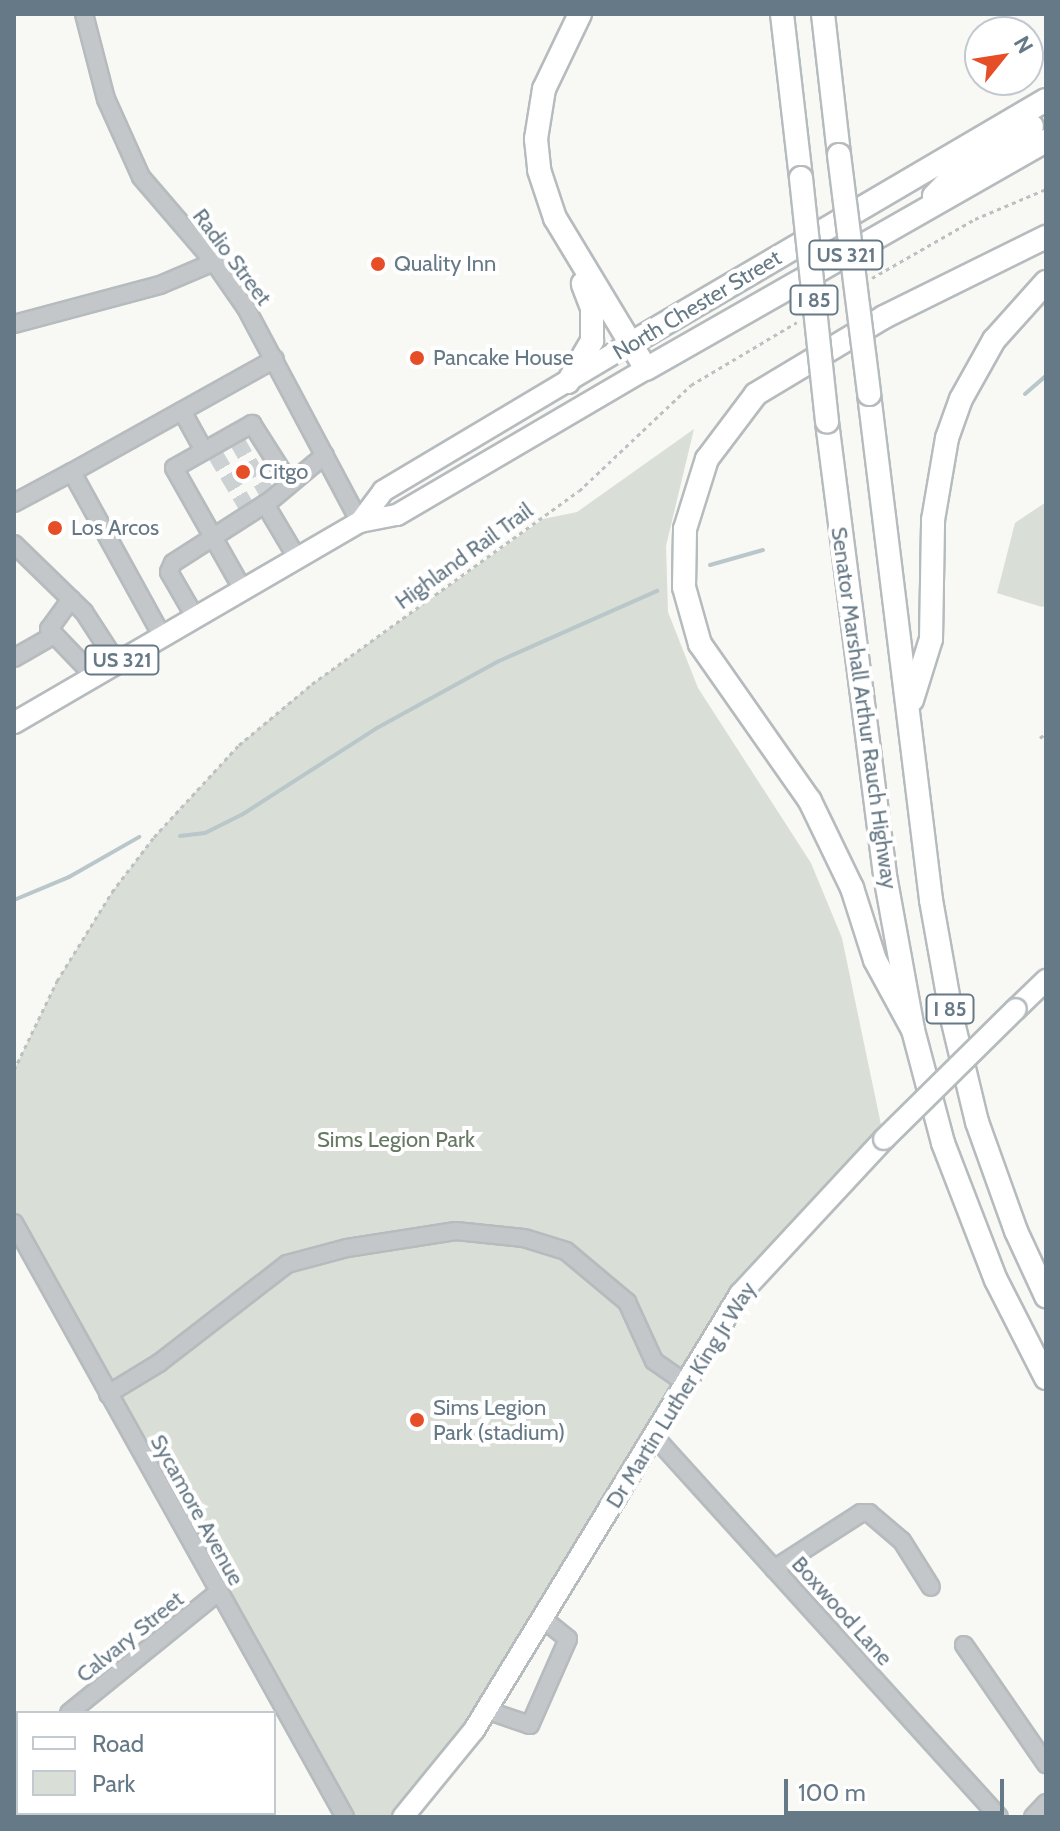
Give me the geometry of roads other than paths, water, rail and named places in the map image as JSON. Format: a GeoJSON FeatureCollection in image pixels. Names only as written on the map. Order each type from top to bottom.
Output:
{"type":"FeatureCollection","features":[{"type":"Feature","properties":{"kind":"highway"},"geometry":{"type":"LineString","coordinates":[[580,14],[544,89],[536,139],[544,192],[565,234],[646,369]]}},
{"type":"Feature","properties":{"kind":"highway","name":"Senator Marshall Arthur Rauch Highway"},"geometry":{"type":"LineString","coordinates":[[782,14],[827,422],[884,866],[913,1030],[943,1143],[980,1239],[1046,1378]]}},
{"type":"Feature","properties":{"kind":"highway","name":"Senator Marshall Arthur Rauch Highway"},"geometry":{"type":"LineString","coordinates":[[825,17],[839,155],[931,900],[952,1018],[977,1122],[1016,1231],[1046,1296]]}},
{"type":"Feature","properties":{"kind":"highway","name":"North Chester Street"},"geometry":{"type":"LineString","coordinates":[[630,344],[1046,100]]}},
{"type":"Feature","properties":{"kind":"highway"},"geometry":{"type":"LineString","coordinates":[[924,210],[954,175],[1046,117]]}},
{"type":"Feature","properties":{"kind":"highway","name":"North Chester Street"},"geometry":{"type":"LineString","coordinates":[[646,369],[1046,141]]}},
{"type":"Feature","properties":{"kind":"highway"},"geometry":{"type":"LineString","coordinates":[[565,234],[593,324],[586,357],[568,382]]}},
{"type":"Feature","properties":{"kind":"highway"},"geometry":{"type":"LineString","coordinates":[[913,1030],[875,960],[852,888],[810,801],[700,644],[684,587],[685,529],[707,459],[756,394],[884,317],[1046,237]]}},
{"type":"Feature","properties":{"kind":"highway"},"geometry":{"type":"LineString","coordinates":[[909,709],[931,639],[933,520],[950,429],[994,340],[1046,282]]}},
{"type":"Feature","properties":{"kind":"main road","name":"North Chester Street"},"geometry":{"type":"LineString","coordinates":[[360,522],[383,491],[630,344]]}},
{"type":"Feature","properties":{"kind":"main road","name":"North Chester Street"},"geometry":{"type":"LineString","coordinates":[[14,723],[360,522],[397,515],[646,369]]}},
{"type":"Feature","properties":{"kind":"main road","name":"Dr Martin Luther King Jr Way"},"geometry":{"type":"LineString","coordinates":[[403,1817],[486,1710],[740,1294],[884,1139],[1046,980]]}},
{"type":"Feature","properties":{"kind":"street","name":"Radio Street"},"geometry":{"type":"LineString","coordinates":[[84,14],[120,137],[141,177],[214,262],[275,359],[360,522]]}},
{"type":"Feature","properties":{"kind":"street"},"geometry":{"type":"LineString","coordinates":[[14,324],[160,285],[214,262]]}},
{"type":"Feature","properties":{"kind":"street"},"geometry":{"type":"LineString","coordinates":[[14,503],[275,359]]}},
{"type":"Feature","properties":{"kind":"street"},"geometry":{"type":"LineString","coordinates":[[182,411],[209,449]]}},
{"type":"Feature","properties":{"kind":"street"},"geometry":{"type":"LineString","coordinates":[[243,590],[174,468],[252,424],[289,482]]}},
{"type":"Feature","properties":{"kind":"street"},"geometry":{"type":"LineString","coordinates":[[195,617],[170,568],[325,455]]}},
{"type":"Feature","properties":{"kind":"street"},"geometry":{"type":"LineString","coordinates":[[72,472],[162,636]]}},
{"type":"Feature","properties":{"kind":"street"},"geometry":{"type":"LineString","coordinates":[[268,499],[297,558]]}},
{"type":"Feature","properties":{"kind":"street"},"geometry":{"type":"LineString","coordinates":[[14,544],[98,628],[117,663]]}},
{"type":"Feature","properties":{"kind":"street"},"geometry":{"type":"LineString","coordinates":[[71,599],[49,624],[54,635],[94,676]]}},
{"type":"Feature","properties":{"kind":"street"},"geometry":{"type":"LineString","coordinates":[[14,658],[54,635]]}},
{"type":"Feature","properties":{"kind":"street","name":"Sycamore Avenue"},"geometry":{"type":"LineString","coordinates":[[14,1223],[217,1593],[345,1817]]}},
{"type":"Feature","properties":{"kind":"street"},"geometry":{"type":"LineString","coordinates":[[108,1394],[159,1363],[287,1264],[347,1248],[456,1231],[524,1238],[566,1251],[627,1302],[654,1361],[685,1383]]}},
{"type":"Feature","properties":{"kind":"street","name":"Boxwood Lane"},"geometry":{"type":"LineString","coordinates":[[653,1435],[999,1817]]}},
{"type":"Feature","properties":{"kind":"street"},"geometry":{"type":"LineString","coordinates":[[774,1569],[861,1513],[869,1513],[902,1541],[931,1587]]}},
{"type":"Feature","properties":{"kind":"street","name":"Calvary Street"},"geometry":{"type":"LineString","coordinates":[[71,1711],[217,1593]]}},
{"type":"Feature","properties":{"kind":"street"},"geometry":{"type":"LineString","coordinates":[[486,1710],[530,1725],[568,1639],[543,1619]]}},
{"type":"Feature","properties":{"kind":"street"},"geometry":{"type":"LineString","coordinates":[[964,1645],[1046,1764]]}},
{"type":"Feature","properties":{"kind":"street"},"geometry":{"type":"LineString","coordinates":[[1033,1817],[1046,1803]]}},
{"type":"Feature","properties":{"kind":"waterway"},"geometry":{"type":"LineString","coordinates":[[1025,394],[1046,376]]}},
{"type":"Feature","properties":{"kind":"waterway"},"geometry":{"type":"LineString","coordinates":[[710,565],[763,550]]}},
{"type":"Feature","properties":{"kind":"waterway"},"geometry":{"type":"LineString","coordinates":[[180,836],[205,833],[243,814],[377,728],[499,661],[657,591]]}},
{"type":"Feature","properties":{"kind":"waterway"},"geometry":{"type":"LineString","coordinates":[[14,900],[69,877],[139,837]]}},
{"type":"Feature","properties":{"kind":"tunnel"},"geometry":{"type":"LineString","coordinates":[[237,441],[267,493]]}},
{"type":"Feature","properties":{"kind":"tunnel"},"geometry":{"type":"LineString","coordinates":[[215,454],[246,506]]}},
{"type":"Feature","properties":{"kind":"place","name":"Quality Inn"},"geometry":{"type":"Point","coordinates":[378,264]}},
{"type":"Feature","properties":{"kind":"place","name":"Pancake House"},"geometry":{"type":"Point","coordinates":[417,358]}},
{"type":"Feature","properties":{"kind":"place","name":"Citgo"},"geometry":{"type":"Point","coordinates":[243,472]}},
{"type":"Feature","properties":{"kind":"place","name":"Los Arcos"},"geometry":{"type":"Point","coordinates":[55,528]}},
{"type":"Feature","properties":{"kind":"place","name":"Sims Legion Park (stadium)"},"geometry":{"type":"Point","coordinates":[417,1420]}},
{"type":"Feature","properties":{"kind":"park label","name":"Sims Legion Park"},"geometry":{"type":"Point","coordinates":[396,1140]}}]}
